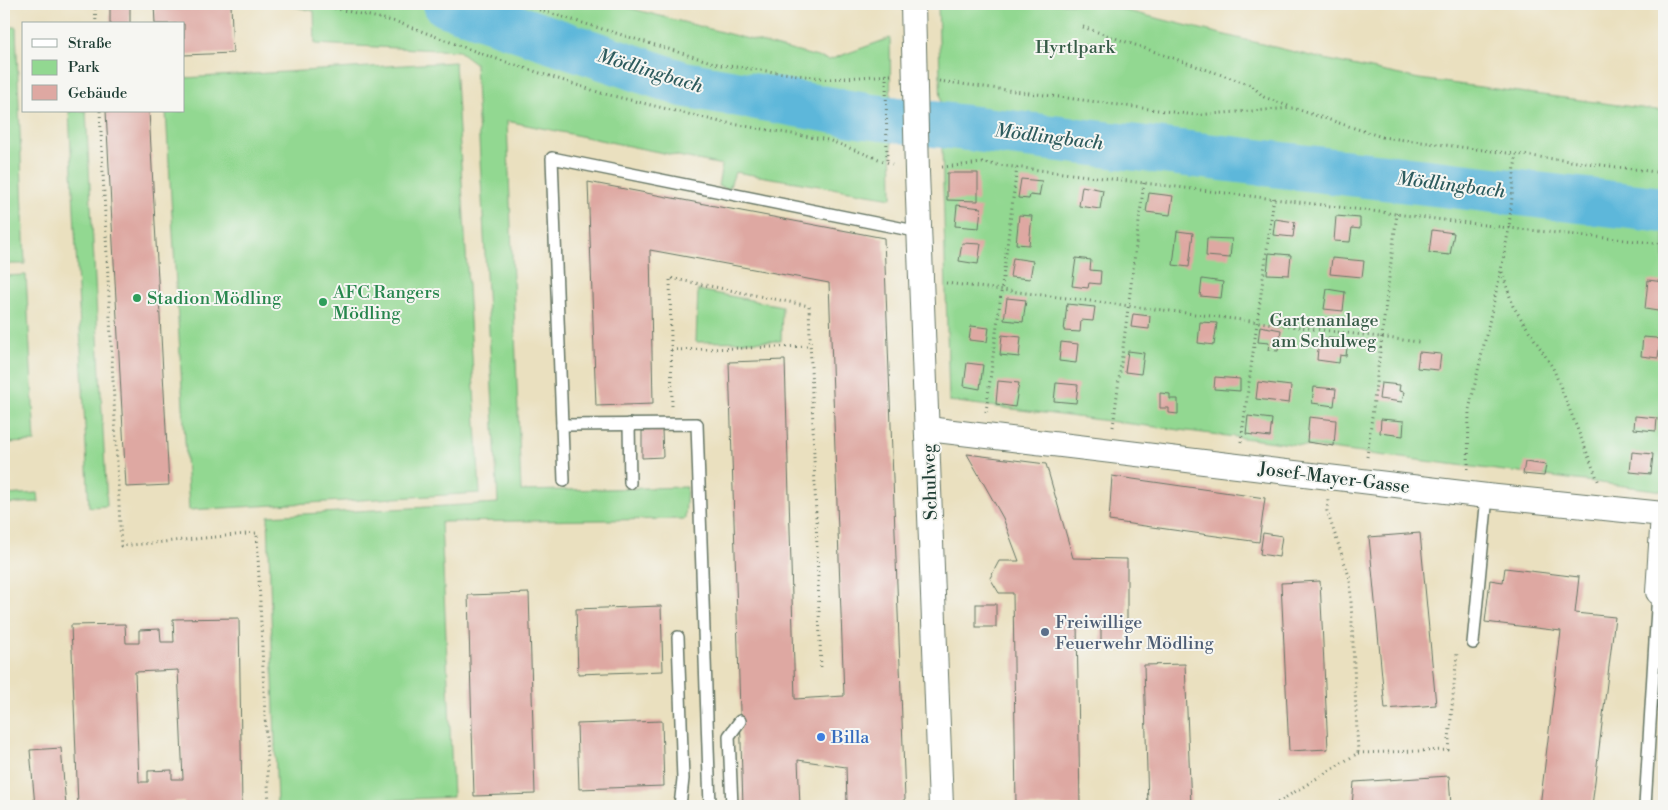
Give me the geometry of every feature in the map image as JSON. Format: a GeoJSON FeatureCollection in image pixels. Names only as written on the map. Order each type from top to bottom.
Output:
{"type":"FeatureCollection","features":[{"type":"Feature","properties":{"kind":"street"},"geometry":{"type":"LineString","coordinates":[[913,4],[916,83]]}},
{"type":"Feature","properties":{"kind":"street","name":"Schulweg"},"geometry":{"type":"LineString","coordinates":[[916,83],[917,165],[941,806]]}},
{"type":"Feature","properties":{"kind":"street","name":"Josef-Mayer-Gasse"},"geometry":{"type":"LineString","coordinates":[[928,429],[1330,478],[1662,514],[1658,592]]}},
{"type":"Feature","properties":{"kind":"lane"},"geometry":{"type":"LineString","coordinates":[[564,481],[552,158],[920,232]]}},
{"type":"Feature","properties":{"kind":"lane"},"geometry":{"type":"LineString","coordinates":[[630,424],[630,483]]}},
{"type":"Feature","properties":{"kind":"lane"},"geometry":{"type":"LineString","coordinates":[[562,425],[696,424],[710,806]]}},
{"type":"Feature","properties":{"kind":"lane"},"geometry":{"type":"LineString","coordinates":[[1473,642],[1487,496]]}},
{"type":"Feature","properties":{"kind":"lane"},"geometry":{"type":"LineString","coordinates":[[1645,806],[1658,592]]}},
{"type":"Feature","properties":{"kind":"lane"},"geometry":{"type":"LineString","coordinates":[[678,637],[683,779],[680,806]]}},
{"type":"Feature","properties":{"kind":"lane"},"geometry":{"type":"LineString","coordinates":[[732,806],[730,736],[740,721]]}},
{"type":"Feature","properties":{"kind":"path"},"geometry":{"type":"LineString","coordinates":[[95,4],[96,22]]}},
{"type":"Feature","properties":{"kind":"path"},"geometry":{"type":"LineString","coordinates":[[315,4],[397,22],[485,55],[601,93],[721,122],[828,140],[886,162],[886,74]]}},
{"type":"Feature","properties":{"kind":"path"},"geometry":{"type":"LineString","coordinates":[[520,4],[721,65],[829,79],[886,74],[916,83],[1195,115],[1293,108]]}},
{"type":"Feature","properties":{"kind":"path"},"geometry":{"type":"LineString","coordinates":[[1082,27],[1251,85],[1264,97],[1382,137],[1664,173]]}},
{"type":"Feature","properties":{"kind":"path"},"geometry":{"type":"LineString","coordinates":[[100,112],[121,546],[257,533],[269,806]]}},
{"type":"Feature","properties":{"kind":"path"},"geometry":{"type":"LineString","coordinates":[[1468,469],[1469,410],[1502,270],[1510,221],[1516,155]]}},
{"type":"Feature","properties":{"kind":"path"},"geometry":{"type":"LineString","coordinates":[[917,165],[946,166],[982,163],[1274,197],[1509,228],[1664,244]]}},
{"type":"Feature","properties":{"kind":"path"},"geometry":{"type":"LineString","coordinates":[[986,413],[1017,167]]}},
{"type":"Feature","properties":{"kind":"path"},"geometry":{"type":"LineString","coordinates":[[1113,428],[1144,182]]}},
{"type":"Feature","properties":{"kind":"path"},"geometry":{"type":"LineString","coordinates":[[1241,443],[1274,197]]}},
{"type":"Feature","properties":{"kind":"path"},"geometry":{"type":"LineString","coordinates":[[1367,457],[1398,213]]}},
{"type":"Feature","properties":{"kind":"path"},"geometry":{"type":"LineString","coordinates":[[1502,270],[1513,306],[1553,368],[1601,488]]}},
{"type":"Feature","properties":{"kind":"path"},"geometry":{"type":"LineString","coordinates":[[673,424],[670,278],[809,306],[821,670]]}},
{"type":"Feature","properties":{"kind":"path"},"geometry":{"type":"LineString","coordinates":[[922,280],[1419,342]]}},
{"type":"Feature","properties":{"kind":"path"},"geometry":{"type":"LineString","coordinates":[[671,350],[810,346]]}},
{"type":"Feature","properties":{"kind":"path"},"geometry":{"type":"LineString","coordinates":[[1330,478],[1327,511],[1350,579],[1358,753]]}},
{"type":"Feature","properties":{"kind":"path"},"geometry":{"type":"LineString","coordinates":[[1275,806],[1275,804],[1358,753],[1448,750],[1457,652]]}},
{"type":"Feature","properties":{"kind":"green space"},"geometry":{"type":"Polygon","coordinates":[[[282,4],[614,4],[829,60],[890,38],[892,198],[735,172],[729,189],[718,186],[722,165],[507,121],[521,491],[687,487],[685,519],[441,522],[453,797],[367,801],[338,806],[277,806],[268,516],[498,503],[475,63],[459,51],[315,44],[314,11],[282,4]]]}},
{"type":"Feature","properties":{"kind":"green space"},"geometry":{"type":"Polygon","coordinates":[[[938,4],[1099,4],[1319,58],[1419,79],[1664,111],[1664,491],[949,401],[938,4]]]}},
{"type":"Feature","properties":{"kind":"green space"},"geometry":{"type":"Polygon","coordinates":[[[4,27],[16,27],[25,264],[4,264],[4,27]]]}},
{"type":"Feature","properties":{"kind":"green space","name":"AFC Rangers Mödling"},"geometry":{"type":"Polygon","coordinates":[[[455,62],[480,493],[189,510],[166,112],[185,112],[185,78],[455,62]]]}},
{"type":"Feature","properties":{"kind":"green space"},"geometry":{"type":"Polygon","coordinates":[[[69,112],[86,112],[107,506],[89,507],[69,112]]]}},
{"type":"Feature","properties":{"kind":"green space"},"geometry":{"type":"Polygon","coordinates":[[[26,275],[35,442],[4,443],[4,276],[26,275]]]}},
{"type":"Feature","properties":{"kind":"green space"},"geometry":{"type":"Polygon","coordinates":[[[698,290],[782,306],[781,341],[696,342],[698,290]]]}},
{"type":"Feature","properties":{"kind":"green space"},"geometry":{"type":"Polygon","coordinates":[[[38,493],[39,502],[4,504],[4,495],[38,493]]]}},
{"type":"Feature","properties":{"kind":"building"},"geometry":{"type":"Polygon","coordinates":[[[154,4],[231,4],[233,53],[185,55],[185,22],[155,22],[154,4]]]}},
{"type":"Feature","properties":{"kind":"building"},"geometry":{"type":"Polygon","coordinates":[[[110,6],[130,6],[130,22],[110,22],[110,6]]]}},
{"type":"Feature","properties":{"kind":"building","name":"Stadion Mödling"},"geometry":{"type":"Polygon","coordinates":[[[106,112],[149,112],[169,485],[126,487],[106,112]]]}},
{"type":"Feature","properties":{"kind":"building"},"geometry":{"type":"Polygon","coordinates":[[[947,173],[978,173],[978,201],[947,200],[947,173]]]}},
{"type":"Feature","properties":{"kind":"building"},"geometry":{"type":"Polygon","coordinates":[[[1021,179],[1042,181],[1039,196],[1030,195],[1029,199],[1018,198],[1021,179]]]}},
{"type":"Feature","properties":{"kind":"building"},"geometry":{"type":"Polygon","coordinates":[[[588,182],[884,238],[905,799],[895,806],[847,803],[846,767],[798,760],[800,806],[743,806],[729,362],[785,360],[795,699],[844,696],[829,283],[650,250],[653,404],[596,406],[588,182]]]}},
{"type":"Feature","properties":{"kind":"building"},"geometry":{"type":"Polygon","coordinates":[[[1082,186],[1103,190],[1100,209],[1079,206],[1082,186]]]}},
{"type":"Feature","properties":{"kind":"building"},"geometry":{"type":"Polygon","coordinates":[[[1149,193],[1173,196],[1170,215],[1146,212],[1149,193]]]}},
{"type":"Feature","properties":{"kind":"building"},"geometry":{"type":"Polygon","coordinates":[[[957,205],[981,208],[979,228],[955,226],[957,205]]]}},
{"type":"Feature","properties":{"kind":"building"},"geometry":{"type":"Polygon","coordinates":[[[1019,215],[1032,216],[1029,245],[1016,244],[1019,215]]]}},
{"type":"Feature","properties":{"kind":"building"},"geometry":{"type":"Polygon","coordinates":[[[1336,216],[1360,218],[1360,229],[1352,228],[1350,242],[1334,241],[1336,216]]]}},
{"type":"Feature","properties":{"kind":"building"},"geometry":{"type":"Polygon","coordinates":[[[1275,219],[1295,222],[1293,237],[1273,235],[1275,219]]]}},
{"type":"Feature","properties":{"kind":"building"},"geometry":{"type":"Polygon","coordinates":[[[1432,230],[1454,233],[1450,255],[1429,253],[1432,230]]]}},
{"type":"Feature","properties":{"kind":"building"},"geometry":{"type":"Polygon","coordinates":[[[1177,231],[1193,233],[1189,267],[1173,265],[1177,231]]]}},
{"type":"Feature","properties":{"kind":"building"},"geometry":{"type":"Polygon","coordinates":[[[1207,238],[1232,239],[1230,258],[1206,256],[1207,238]]]}},
{"type":"Feature","properties":{"kind":"building"},"geometry":{"type":"Polygon","coordinates":[[[962,243],[981,244],[978,264],[959,261],[962,243]]]}},
{"type":"Feature","properties":{"kind":"building"},"geometry":{"type":"Polygon","coordinates":[[[1269,253],[1291,255],[1289,275],[1267,274],[1269,253]]]}},
{"type":"Feature","properties":{"kind":"building"},"geometry":{"type":"Polygon","coordinates":[[[1013,258],[1033,261],[1030,279],[1010,277],[1013,258]]]}},
{"type":"Feature","properties":{"kind":"building"},"geometry":{"type":"Polygon","coordinates":[[[1076,258],[1091,260],[1090,270],[1101,271],[1100,284],[1089,283],[1088,288],[1072,286],[1076,258]]]}},
{"type":"Feature","properties":{"kind":"building"},"geometry":{"type":"Polygon","coordinates":[[[1332,258],[1364,261],[1362,277],[1330,274],[1332,258]]]}},
{"type":"Feature","properties":{"kind":"building"},"geometry":{"type":"Polygon","coordinates":[[[1202,279],[1223,282],[1221,298],[1200,296],[1202,279]]]}},
{"type":"Feature","properties":{"kind":"building"},"geometry":{"type":"Polygon","coordinates":[[[1648,280],[1664,282],[1664,312],[1645,309],[1648,280]]]}},
{"type":"Feature","properties":{"kind":"building"},"geometry":{"type":"Polygon","coordinates":[[[1327,289],[1345,292],[1343,311],[1324,309],[1327,289]]]}},
{"type":"Feature","properties":{"kind":"building"},"geometry":{"type":"Polygon","coordinates":[[[1007,298],[1026,300],[1023,322],[1004,320],[1007,298]]]}},
{"type":"Feature","properties":{"kind":"building"},"geometry":{"type":"Polygon","coordinates":[[[1067,304],[1095,307],[1093,321],[1081,320],[1080,332],[1064,331],[1067,304]]]}},
{"type":"Feature","properties":{"kind":"building"},"geometry":{"type":"Polygon","coordinates":[[[1133,314],[1150,316],[1149,329],[1131,327],[1133,314]]]}},
{"type":"Feature","properties":{"kind":"building"},"geometry":{"type":"Polygon","coordinates":[[[1200,322],[1217,323],[1214,345],[1198,343],[1200,322]]]}},
{"type":"Feature","properties":{"kind":"building"},"geometry":{"type":"Polygon","coordinates":[[[971,326],[989,328],[987,342],[969,340],[971,326]]]}},
{"type":"Feature","properties":{"kind":"building"},"geometry":{"type":"Polygon","coordinates":[[[1260,326],[1281,330],[1278,351],[1268,350],[1269,343],[1258,342],[1260,326]]]}},
{"type":"Feature","properties":{"kind":"building"},"geometry":{"type":"Polygon","coordinates":[[[1002,335],[1021,337],[1019,357],[1000,355],[1002,335]]]}},
{"type":"Feature","properties":{"kind":"building"},"geometry":{"type":"Polygon","coordinates":[[[1319,337],[1348,340],[1346,356],[1340,355],[1339,363],[1317,360],[1319,337]]]}},
{"type":"Feature","properties":{"kind":"building"},"geometry":{"type":"Polygon","coordinates":[[[1643,337],[1656,338],[1660,342],[1658,358],[1641,356],[1643,337]]]}},
{"type":"Feature","properties":{"kind":"building"},"geometry":{"type":"Polygon","coordinates":[[[1061,342],[1078,344],[1076,363],[1059,361],[1061,342]]]}},
{"type":"Feature","properties":{"kind":"building"},"geometry":{"type":"Polygon","coordinates":[[[1128,351],[1144,353],[1141,374],[1125,372],[1128,351]]]}},
{"type":"Feature","properties":{"kind":"building"},"geometry":{"type":"Polygon","coordinates":[[[1419,352],[1441,354],[1439,370],[1417,368],[1419,352]]]}},
{"type":"Feature","properties":{"kind":"building"},"geometry":{"type":"Polygon","coordinates":[[[967,363],[983,365],[980,389],[964,386],[967,363]]]}},
{"type":"Feature","properties":{"kind":"building"},"geometry":{"type":"Polygon","coordinates":[[[1215,377],[1240,379],[1240,391],[1214,389],[1215,377]]]}},
{"type":"Feature","properties":{"kind":"building"},"geometry":{"type":"Polygon","coordinates":[[[998,381],[1019,383],[1015,407],[996,404],[998,381]]]}},
{"type":"Feature","properties":{"kind":"building"},"geometry":{"type":"Polygon","coordinates":[[[1258,382],[1291,386],[1289,403],[1256,399],[1258,382]]]}},
{"type":"Feature","properties":{"kind":"building"},"geometry":{"type":"Polygon","coordinates":[[[1056,383],[1078,385],[1076,403],[1054,401],[1056,383]]]}},
{"type":"Feature","properties":{"kind":"building"},"geometry":{"type":"Polygon","coordinates":[[[1381,383],[1400,385],[1399,391],[1404,392],[1402,402],[1379,399],[1381,383]]]}},
{"type":"Feature","properties":{"kind":"building"},"geometry":{"type":"Polygon","coordinates":[[[1314,387],[1336,389],[1334,406],[1312,403],[1314,387]]]}},
{"type":"Feature","properties":{"kind":"building"},"geometry":{"type":"Polygon","coordinates":[[[1160,393],[1170,394],[1170,399],[1178,399],[1178,414],[1169,413],[1169,408],[1160,408],[1160,393]]]}},
{"type":"Feature","properties":{"kind":"building"},"geometry":{"type":"Polygon","coordinates":[[[1248,416],[1272,419],[1270,437],[1246,434],[1248,416]]]}},
{"type":"Feature","properties":{"kind":"building"},"geometry":{"type":"Polygon","coordinates":[[[1635,416],[1657,418],[1656,431],[1634,429],[1635,416]]]}},
{"type":"Feature","properties":{"kind":"building"},"geometry":{"type":"Polygon","coordinates":[[[1309,417],[1336,420],[1334,446],[1307,442],[1309,417]]]}},
{"type":"Feature","properties":{"kind":"building"},"geometry":{"type":"Polygon","coordinates":[[[1381,419],[1404,421],[1403,436],[1380,433],[1381,419]]]}},
{"type":"Feature","properties":{"kind":"building"},"geometry":{"type":"Polygon","coordinates":[[[662,430],[663,457],[642,458],[642,431],[662,430]]]}},
{"type":"Feature","properties":{"kind":"building"},"geometry":{"type":"Polygon","coordinates":[[[1632,452],[1653,454],[1651,474],[1630,472],[1632,452]]]}},
{"type":"Feature","properties":{"kind":"building","name":"Freiwillige Feuerwehr Mödling"},"geometry":{"type":"Polygon","coordinates":[[[967,454],[1046,464],[1073,558],[1127,559],[1127,642],[1101,641],[1101,623],[1077,623],[1080,806],[1016,806],[1013,593],[999,593],[990,578],[999,561],[1019,561],[1003,518],[967,454]]]}},
{"type":"Feature","properties":{"kind":"building"},"geometry":{"type":"Polygon","coordinates":[[[1525,462],[1546,465],[1544,476],[1523,474],[1525,462]]]}},
{"type":"Feature","properties":{"kind":"building"},"geometry":{"type":"Polygon","coordinates":[[[1112,476],[1265,498],[1259,542],[1109,521],[1112,476]]]}},
{"type":"Feature","properties":{"kind":"building"},"geometry":{"type":"Polygon","coordinates":[[[1263,533],[1282,536],[1279,557],[1260,554],[1263,533]]]}},
{"type":"Feature","properties":{"kind":"building"},"geometry":{"type":"Polygon","coordinates":[[[1420,533],[1436,705],[1385,709],[1369,537],[1420,533]]]}},
{"type":"Feature","properties":{"kind":"building"},"geometry":{"type":"Polygon","coordinates":[[[1505,568],[1579,577],[1575,613],[1615,617],[1592,806],[1540,806],[1561,631],[1485,622],[1490,580],[1503,582],[1505,568]]]}},
{"type":"Feature","properties":{"kind":"building"},"geometry":{"type":"Polygon","coordinates":[[[1320,581],[1328,749],[1289,751],[1281,583],[1320,581]]]}},
{"type":"Feature","properties":{"kind":"building"},"geometry":{"type":"Polygon","coordinates":[[[529,593],[535,794],[474,796],[468,595],[529,593]]]}},
{"type":"Feature","properties":{"kind":"building"},"geometry":{"type":"Polygon","coordinates":[[[976,604],[996,604],[996,627],[976,627],[976,604]]]}},
{"type":"Feature","properties":{"kind":"building"},"geometry":{"type":"Polygon","coordinates":[[[661,606],[663,671],[578,674],[576,609],[661,606]]]}},
{"type":"Feature","properties":{"kind":"building"},"geometry":{"type":"Polygon","coordinates":[[[239,618],[242,806],[184,806],[184,801],[172,802],[172,806],[78,806],[71,625],[125,624],[126,643],[139,643],[139,630],[160,629],[161,642],[174,642],[173,619],[239,618]],[[178,670],[135,672],[139,782],[148,782],[148,771],[172,770],[172,779],[183,779],[178,670]]]}},
{"type":"Feature","properties":{"kind":"building"},"geometry":{"type":"Polygon","coordinates":[[[1185,664],[1191,806],[1148,806],[1144,665],[1185,664]]]}},
{"type":"Feature","properties":{"kind":"building"},"geometry":{"type":"Polygon","coordinates":[[[662,721],[664,786],[579,789],[577,724],[662,721]]]}},
{"type":"Feature","properties":{"kind":"building"},"geometry":{"type":"Polygon","coordinates":[[[61,748],[66,806],[35,806],[30,750],[61,748]]]}},
{"type":"Feature","properties":{"kind":"building"},"geometry":{"type":"Polygon","coordinates":[[[1449,776],[1451,806],[1352,806],[1354,782],[1449,776]]]}},
{"type":"Feature","properties":{"kind":"waterway","name":"Mödlingbach"},"geometry":{"type":"LineString","coordinates":[[446,4],[683,84],[865,116],[1664,210]]}},
{"type":"Feature","properties":{"kind":"place","name":"Stadion Mödling"},"geometry":{"type":"Point","coordinates":[137,298]}},
{"type":"Feature","properties":{"kind":"place","name":"AFC Rangers Mödling"},"geometry":{"type":"Point","coordinates":[323,302]}},
{"type":"Feature","properties":{"kind":"place","name":"Freiwillige Feuerwehr Mödling"},"geometry":{"type":"Point","coordinates":[1045,632]}},
{"type":"Feature","properties":{"kind":"place","name":"Billa"},"geometry":{"type":"Point","coordinates":[821,737]}},
{"type":"Feature","properties":{"kind":"park label","name":"Hyrtlpark"},"geometry":{"type":"Point","coordinates":[1075,47]}},
{"type":"Feature","properties":{"kind":"park label","name":"Gartenanlage am Schulweg"},"geometry":{"type":"Point","coordinates":[1324,330]}}]}
